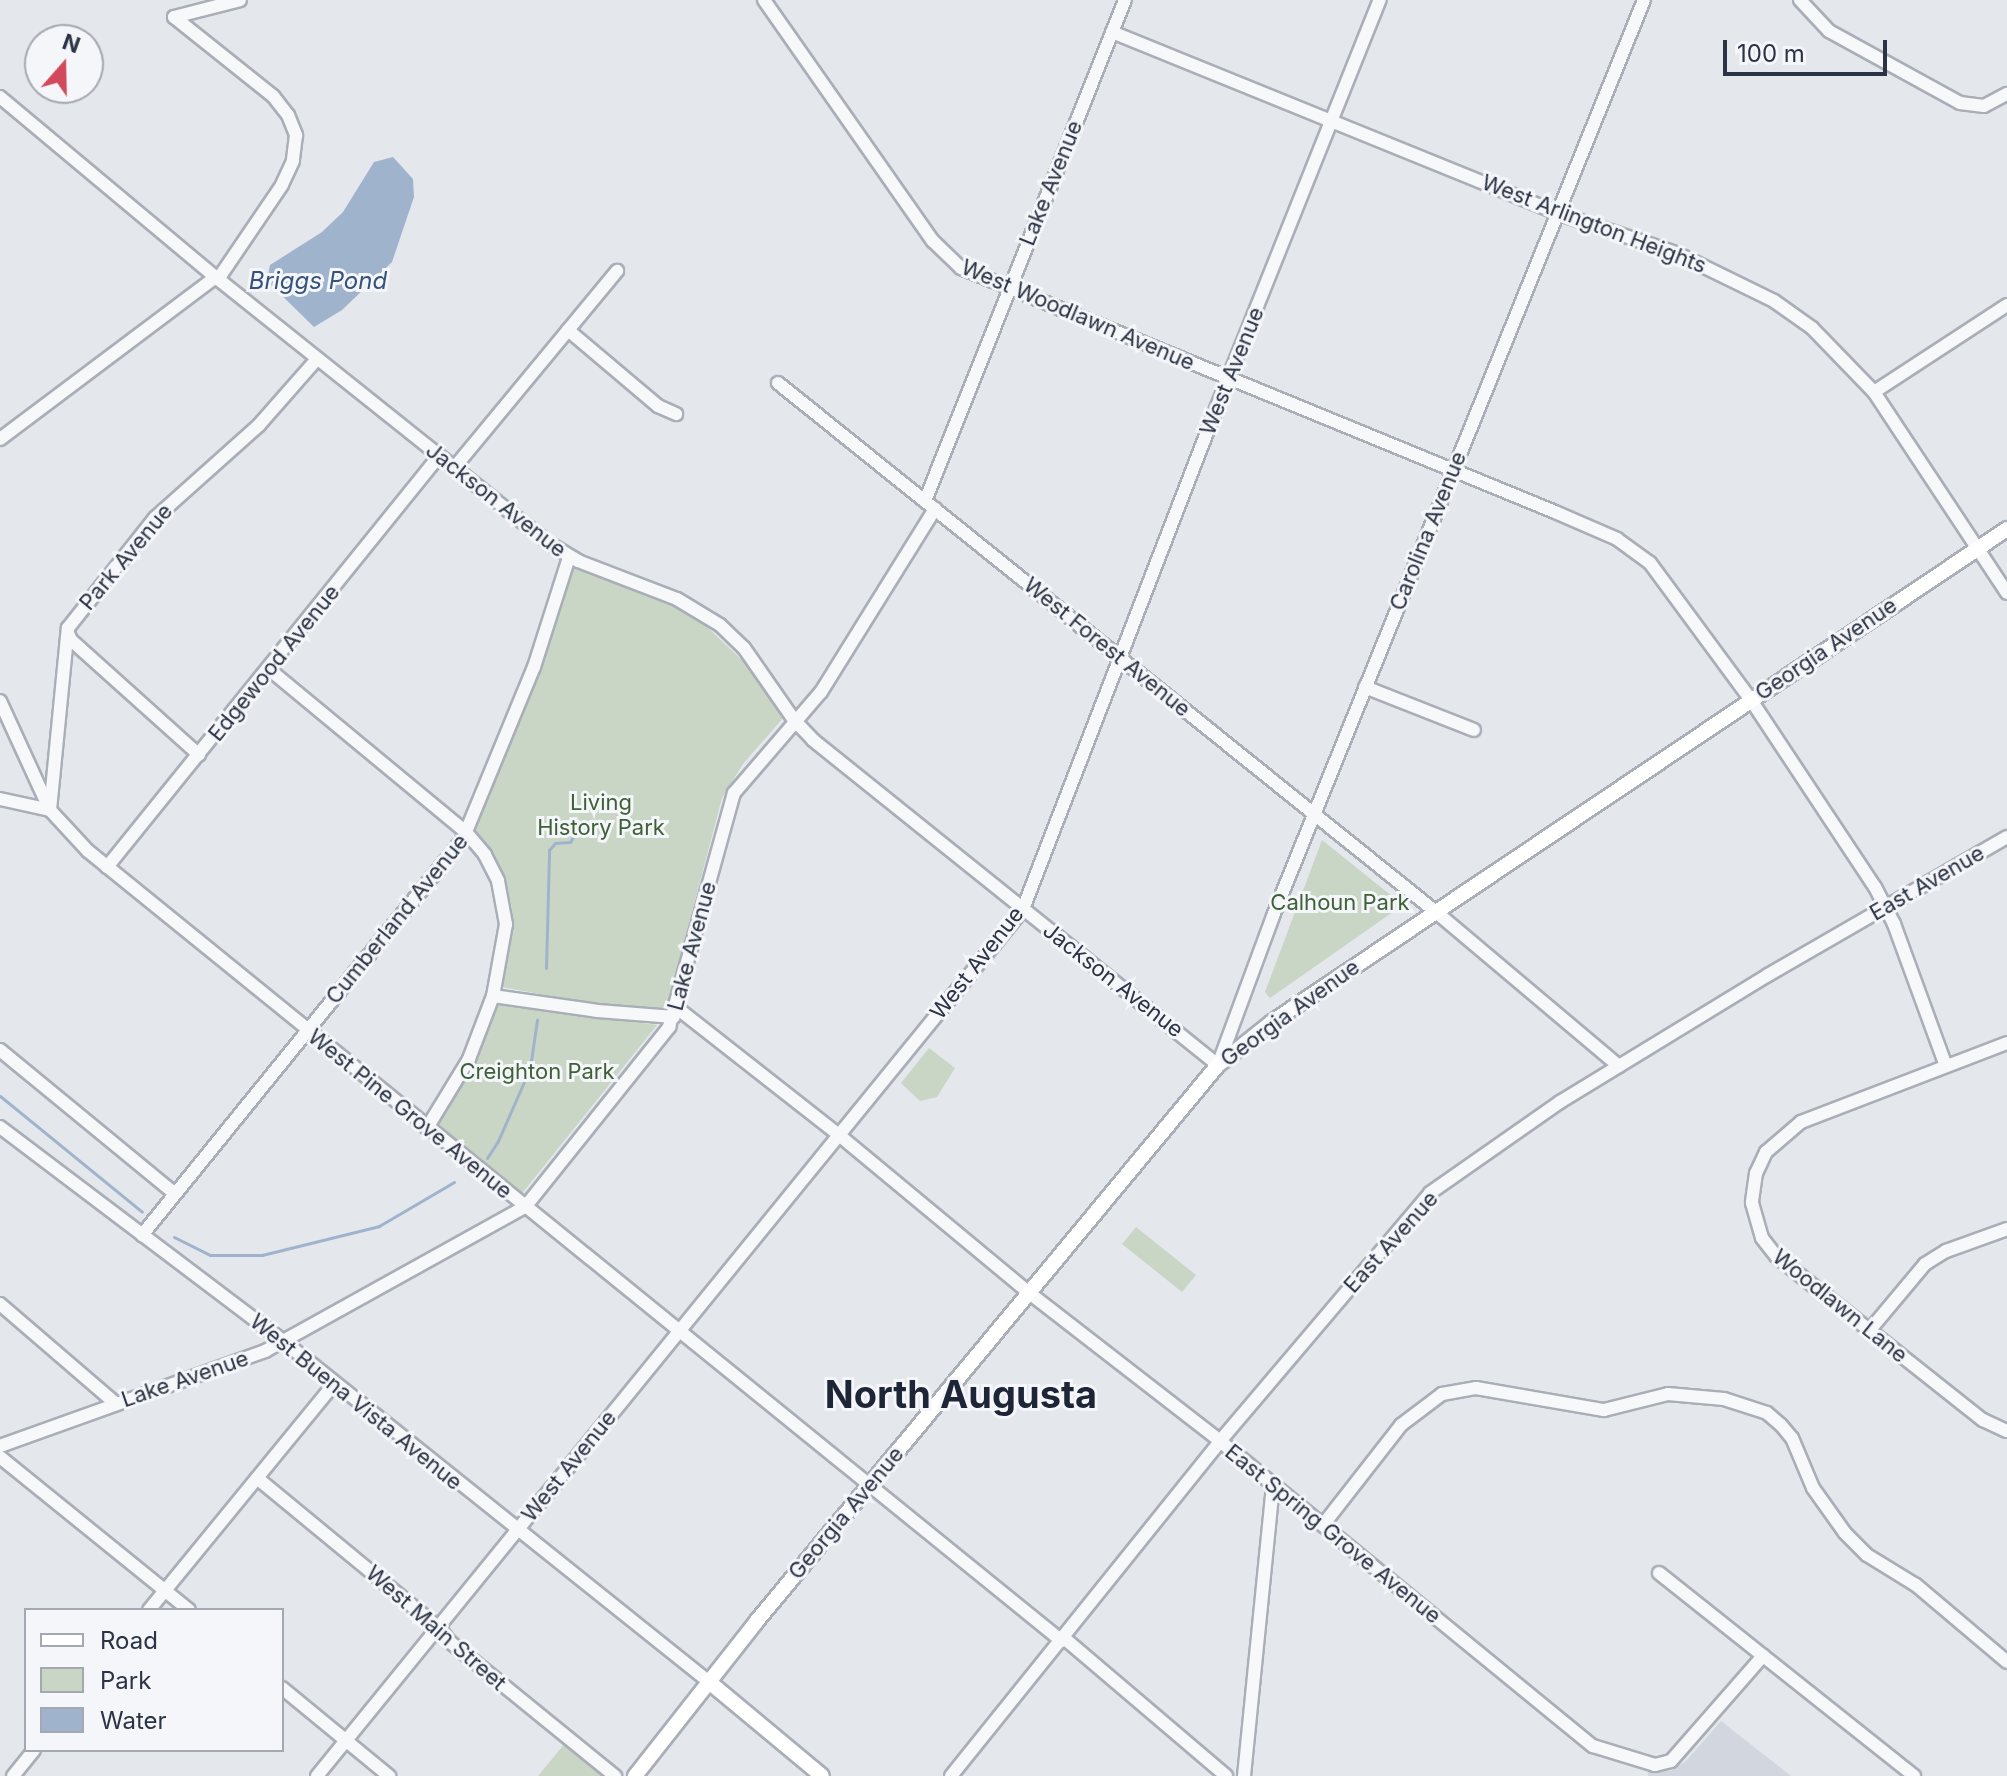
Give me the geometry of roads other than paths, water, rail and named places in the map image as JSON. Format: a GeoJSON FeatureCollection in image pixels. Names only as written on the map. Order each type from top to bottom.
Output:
{"type":"FeatureCollection","features":[{"type":"Feature","properties":{"kind":"main road","name":"Georgia Avenue"},"geometry":{"type":"LineString","coordinates":[[635,1776],[708,1681],[1218,1065],[1272,1022],[2007,529]]}},
{"type":"Feature","properties":{"kind":"main road"},"geometry":{"type":"LineString","coordinates":[[708,1681],[822,1776]]}},
{"type":"Feature","properties":{"kind":"street"},"geometry":{"type":"LineString","coordinates":[[0,439],[217,278],[282,185],[295,149],[293,126],[273,96],[174,17],[240,0]]}},
{"type":"Feature","properties":{"kind":"street","name":"West Woodlawn Avenue"},"geometry":{"type":"LineString","coordinates":[[764,0],[933,241],[961,268],[1617,539],[1640,554],[1662,576],[1714,653],[1751,700],[1886,907],[1946,1066]]}},
{"type":"Feature","properties":{"kind":"street","name":"Lake Avenue"},"geometry":{"type":"LineString","coordinates":[[0,1446],[283,1341],[525,1207],[620,1090],[675,1013],[729,806],[741,782],[794,720],[805,714],[821,692],[930,505],[1009,289],[1125,0]]}},
{"type":"Feature","properties":{"kind":"street","name":"West Avenue"},"geometry":{"type":"LineString","coordinates":[[317,1776],[1023,909],[1228,379],[1380,0]]}},
{"type":"Feature","properties":{"kind":"street","name":"Carolina Avenue"},"geometry":{"type":"LineString","coordinates":[[1218,1065],[1365,687],[1644,0]]}},
{"type":"Feature","properties":{"kind":"street"},"geometry":{"type":"LineString","coordinates":[[1800,0],[1829,31],[1964,105],[1984,106],[2007,94]]}},
{"type":"Feature","properties":{"kind":"street","name":"West Arlington Heights"},"geometry":{"type":"LineString","coordinates":[[1112,32],[1557,213],[1676,253],[1774,301],[1812,328],[1874,392],[2007,593]]}},
{"type":"Feature","properties":{"kind":"street","name":"Jackson Avenue"},"geometry":{"type":"LineString","coordinates":[[0,97],[317,359],[569,557],[677,599],[707,615],[744,648],[794,720],[813,740],[1218,1065]]}},
{"type":"Feature","properties":{"kind":"street"},"geometry":{"type":"LineString","coordinates":[[454,468],[617,271]]}},
{"type":"Feature","properties":{"kind":"street"},"geometry":{"type":"LineString","coordinates":[[1874,392],[2007,305]]}},
{"type":"Feature","properties":{"kind":"street"},"geometry":{"type":"LineString","coordinates":[[568,330],[658,406],[676,414]]}},
{"type":"Feature","properties":{"kind":"street","name":"Park Avenue"},"geometry":{"type":"LineString","coordinates":[[50,810],[68,633],[73,620],[155,518],[259,425],[317,359]]}},
{"type":"Feature","properties":{"kind":"street","name":"West Forest Avenue"},"geometry":{"type":"LineString","coordinates":[[778,383],[1436,912],[1619,1066]]}},
{"type":"Feature","properties":{"kind":"street","name":"Edgewood Avenue"},"geometry":{"type":"LineString","coordinates":[[107,867],[270,670],[439,456]]}},
{"type":"Feature","properties":{"kind":"street","name":"Cumberland Avenue"},"geometry":{"type":"LineString","coordinates":[[142,1235],[466,832],[534,667],[569,557]]}},
{"type":"Feature","properties":{"kind":"street"},"geometry":{"type":"LineString","coordinates":[[68,633],[71,640],[199,755]]}},
{"type":"Feature","properties":{"kind":"street"},"geometry":{"type":"LineString","coordinates":[[270,670],[466,832],[492,868],[505,909],[504,951],[493,996],[469,1059],[427,1128]]}},
{"type":"Feature","properties":{"kind":"street"},"geometry":{"type":"LineString","coordinates":[[1365,687],[1474,730]]}},
{"type":"Feature","properties":{"kind":"street","name":"West Pine Grove Avenue"},"geometry":{"type":"LineString","coordinates":[[0,701],[50,810],[72,837],[869,1487],[1063,1639],[1226,1776]]}},
{"type":"Feature","properties":{"kind":"street"},"geometry":{"type":"LineString","coordinates":[[0,799],[50,810]]}},
{"type":"Feature","properties":{"kind":"street","name":"East Avenue"},"geometry":{"type":"LineString","coordinates":[[951,1776],[1220,1441],[1430,1193],[1619,1066],[2007,837]]}},
{"type":"Feature","properties":{"kind":"street"},"geometry":{"type":"LineString","coordinates":[[493,996],[571,1008],[675,1013]]}},
{"type":"Feature","properties":{"kind":"street","name":"East Spring Grove Avenue"},"geometry":{"type":"LineString","coordinates":[[675,1013],[839,1135],[1028,1292],[1220,1441],[1593,1746],[1659,1765],[1677,1757],[1763,1656]]}},
{"type":"Feature","properties":{"kind":"street","name":"Woodlawn Lane"},"geometry":{"type":"LineString","coordinates":[[2007,1043],[1817,1116],[1783,1134],[1766,1152],[1753,1184],[1754,1215],[1762,1238],[1777,1257],[1983,1420],[2007,1431]]}},
{"type":"Feature","properties":{"kind":"street"},"geometry":{"type":"LineString","coordinates":[[0,1050],[174,1193]]}},
{"type":"Feature","properties":{"kind":"street","name":"West Buena Vista Avenue"},"geometry":{"type":"LineString","coordinates":[[0,1127],[283,1341],[708,1681]]}},
{"type":"Feature","properties":{"kind":"street"},"geometry":{"type":"LineString","coordinates":[[1869,1331],[1925,1264],[1946,1251],[2007,1229]]}},
{"type":"Feature","properties":{"kind":"street"},"geometry":{"type":"LineString","coordinates":[[0,1304],[115,1403]]}},
{"type":"Feature","properties":{"kind":"street"},"geometry":{"type":"LineString","coordinates":[[151,1608],[335,1383]]}},
{"type":"Feature","properties":{"kind":"street"},"geometry":{"type":"LineString","coordinates":[[1323,1525],[1401,1425],[1442,1394],[1476,1388],[1604,1410],[1668,1394],[1724,1399],[1767,1413],[1781,1425],[1792,1438],[1813,1488],[1845,1533],[1867,1555],[1916,1585],[2007,1662]]}},
{"type":"Feature","properties":{"kind":"street"},"geometry":{"type":"LineString","coordinates":[[0,1457],[187,1608]]}},
{"type":"Feature","properties":{"kind":"street","name":"West Main Street"},"geometry":{"type":"LineString","coordinates":[[257,1478],[439,1628],[450,1642],[615,1776]]}},
{"type":"Feature","properties":{"kind":"street"},"geometry":{"type":"LineString","coordinates":[[1244,1776],[1273,1485]]}},
{"type":"Feature","properties":{"kind":"street"},"geometry":{"type":"LineString","coordinates":[[1659,1573],[1914,1776]]}},
{"type":"Feature","properties":{"kind":"street"},"geometry":{"type":"LineString","coordinates":[[284,1690],[389,1776]]}},
{"type":"Feature","properties":{"kind":"street"},"geometry":{"type":"LineString","coordinates":[[13,1776],[32,1752]]}},
{"type":"Feature","properties":{"kind":"water","name":"Briggs Pond"},"geometry":{"type":"Polygon","coordinates":[[[393,157],[413,179],[414,197],[392,262],[342,310],[314,327],[267,281],[270,265],[322,232],[343,212],[374,162],[393,157]]]}},
{"type":"Feature","properties":{"kind":"waterway"},"geometry":{"type":"LineString","coordinates":[[546,968],[549,850],[555,843],[570,842],[582,821]]}},
{"type":"Feature","properties":{"kind":"waterway"},"geometry":{"type":"LineString","coordinates":[[487,1158],[498,1141],[530,1068],[537,1020]]}},
{"type":"Feature","properties":{"kind":"waterway"},"geometry":{"type":"LineString","coordinates":[[0,1096],[142,1212]]}},
{"type":"Feature","properties":{"kind":"waterway"},"geometry":{"type":"LineString","coordinates":[[174,1237],[210,1255],[262,1255],[379,1226],[454,1182]]}},
{"type":"Feature","properties":{"kind":"district","name":"North Augusta"},"geometry":{"type":"Point","coordinates":[961,1395]}},
{"type":"Feature","properties":{"kind":"park label","name":"Living History Park"},"geometry":{"type":"Point","coordinates":[601,814]}},
{"type":"Feature","properties":{"kind":"park label","name":"Calhoun Park"},"geometry":{"type":"Point","coordinates":[1340,903]}},
{"type":"Feature","properties":{"kind":"park label","name":"Creighton Park"},"geometry":{"type":"Point","coordinates":[537,1072]}}]}
